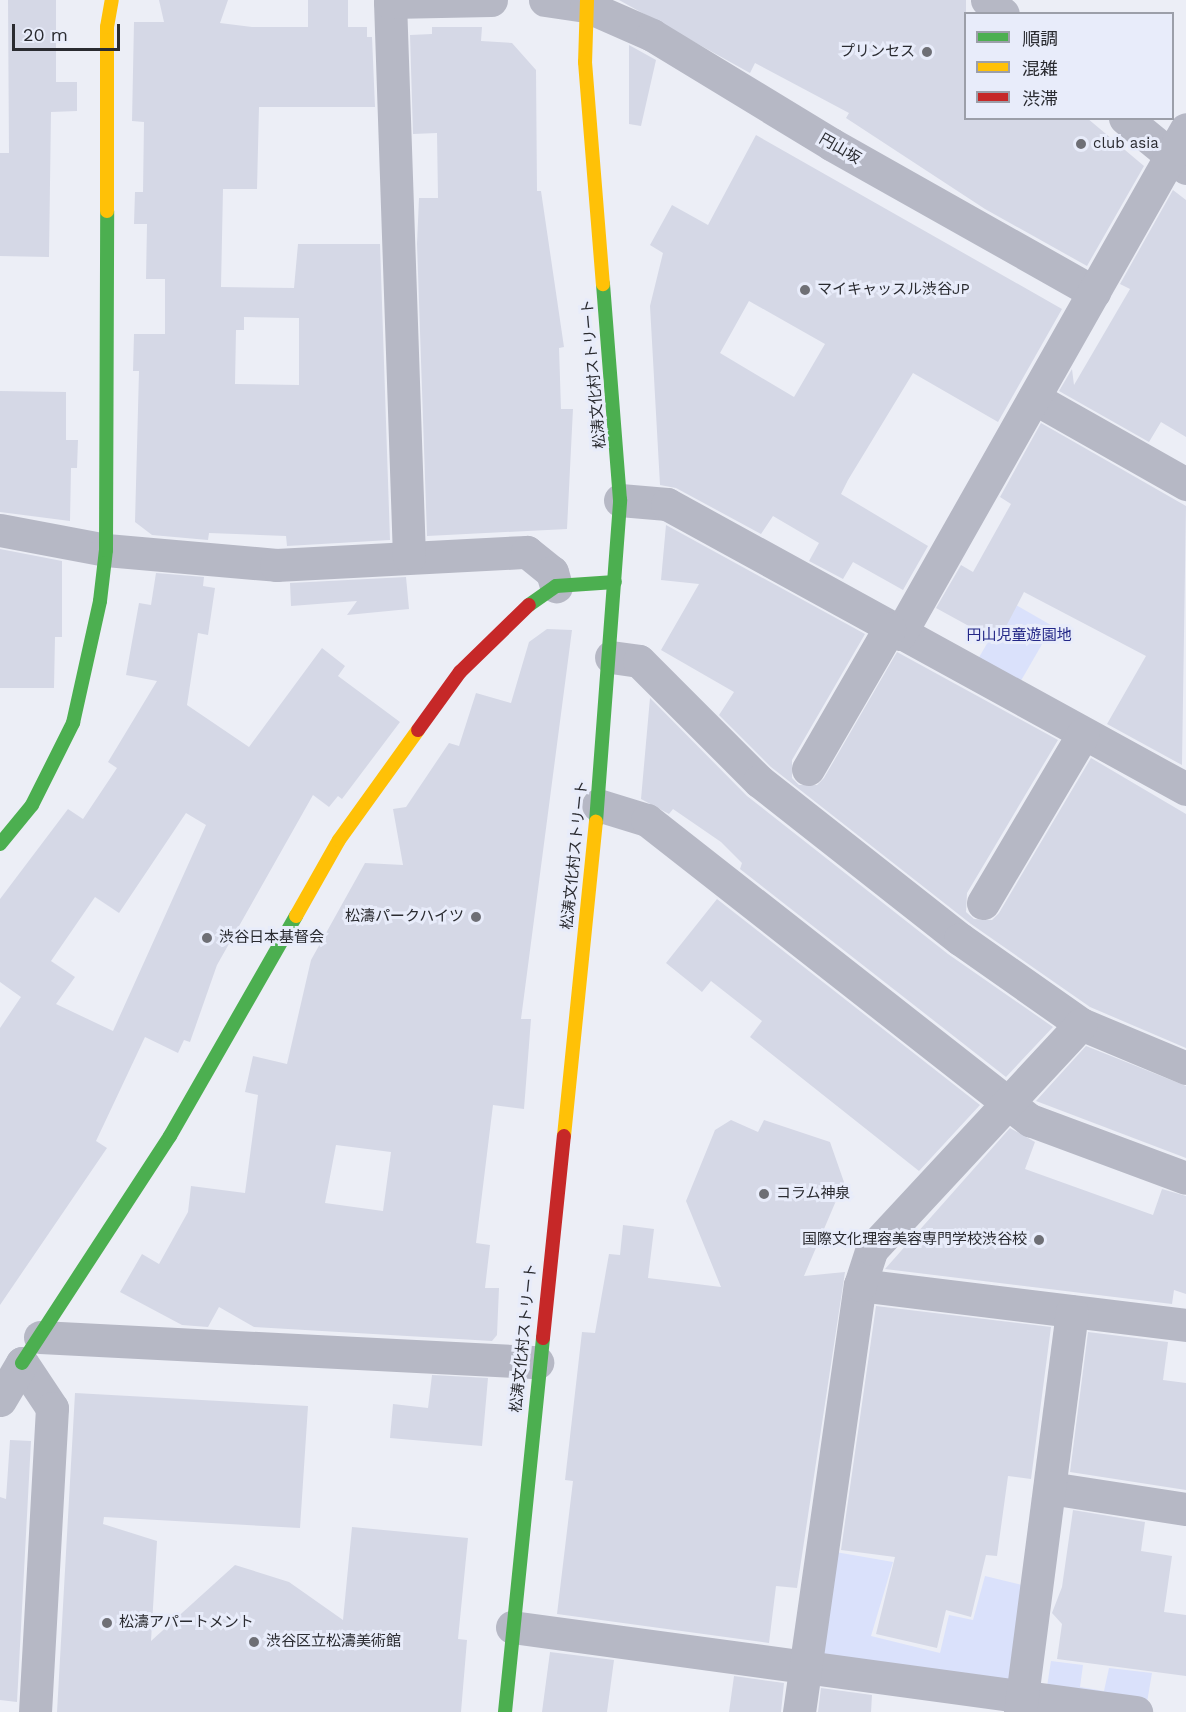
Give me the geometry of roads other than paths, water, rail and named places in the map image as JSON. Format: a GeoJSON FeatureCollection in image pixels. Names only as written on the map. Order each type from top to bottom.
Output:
{"type":"FeatureCollection","features":[{"type":"Feature","properties":{"kind":"street"},"geometry":{"type":"LineString","coordinates":[[0,844],[33,805],[73,723],[90,664],[106,550],[107,27],[112,0]]}},
{"type":"Feature","properties":{"kind":"street"},"geometry":{"type":"LineString","coordinates":[[409,557],[390,2],[491,0]]}},
{"type":"Feature","properties":{"kind":"street","name":"円山坂"},"geometry":{"type":"LineString","coordinates":[[544,0],[586,3],[652,35],[831,144],[1094,292]]}},
{"type":"Feature","properties":{"kind":"street"},"geometry":{"type":"LineString","coordinates":[[987,0],[1001,12]]}},
{"type":"Feature","properties":{"kind":"street","name":"松涛文化村ストリート"},"geometry":{"type":"LineString","coordinates":[[504,1712],[537,1362],[598,805],[611,657],[620,500],[585,62],[586,3]]}},
{"type":"Feature","properties":{"kind":"street"},"geometry":{"type":"LineString","coordinates":[[1127,120],[1179,163]]}},
{"type":"Feature","properties":{"kind":"street"},"geometry":{"type":"LineString","coordinates":[[808,769],[894,632],[1034,398],[1094,292],[1179,163],[1186,129]]}},
{"type":"Feature","properties":{"kind":"street"},"geometry":{"type":"LineString","coordinates":[[1034,398],[1186,484]]}},
{"type":"Feature","properties":{"kind":"street"},"geometry":{"type":"LineString","coordinates":[[620,500],[667,504],[894,632],[1083,734],[1184,783]]}},
{"type":"Feature","properties":{"kind":"street"},"geometry":{"type":"LineString","coordinates":[[0,530],[106,550],[276,565],[527,552],[552,572],[556,586]]}},
{"type":"Feature","properties":{"kind":"street"},"geometry":{"type":"LineString","coordinates":[[0,1400],[11,1367],[40,1337],[170,1136],[339,840],[460,672],[510,619],[556,586],[615,582]]}},
{"type":"Feature","properties":{"kind":"street"},"geometry":{"type":"LineString","coordinates":[[611,657],[639,662],[759,781],[960,939],[1081,1024],[1186,1068]]}},
{"type":"Feature","properties":{"kind":"street"},"geometry":{"type":"LineString","coordinates":[[983,903],[1083,734]]}},
{"type":"Feature","properties":{"kind":"street"},"geometry":{"type":"LineString","coordinates":[[598,805],[647,820],[1005,1103],[1030,1120],[1186,1178]]}},
{"type":"Feature","properties":{"kind":"street"},"geometry":{"type":"LineString","coordinates":[[800,1712],[860,1285],[872,1249],[1005,1103],[1081,1024]]}},
{"type":"Feature","properties":{"kind":"street"},"geometry":{"type":"LineString","coordinates":[[860,1285],[1186,1325]]}},
{"type":"Feature","properties":{"kind":"street"},"geometry":{"type":"LineString","coordinates":[[1022,1703],[1072,1311]]}},
{"type":"Feature","properties":{"kind":"street"},"geometry":{"type":"LineString","coordinates":[[40,1337],[537,1362]]}},
{"type":"Feature","properties":{"kind":"street"},"geometry":{"type":"LineString","coordinates":[[11,1367],[51,1408],[35,1712]]}},
{"type":"Feature","properties":{"kind":"street"},"geometry":{"type":"LineString","coordinates":[[1050,1488],[1186,1509]]}},
{"type":"Feature","properties":{"kind":"street"},"geometry":{"type":"LineString","coordinates":[[512,1627],[805,1664],[1022,1703],[1136,1712]]}},
{"type":"Feature","properties":{"kind":"place","name":"プリンセス"},"geometry":{"type":"Point","coordinates":[927,52]}},
{"type":"Feature","properties":{"kind":"place","name":"club asia"},"geometry":{"type":"Point","coordinates":[1081,144]}},
{"type":"Feature","properties":{"kind":"place","name":"マイキャッスル渋谷JP"},"geometry":{"type":"Point","coordinates":[805,290]}},
{"type":"Feature","properties":{"kind":"place","name":"松濤パークハイツ"},"geometry":{"type":"Point","coordinates":[476,917]}},
{"type":"Feature","properties":{"kind":"place","name":"渋谷日本基督会"},"geometry":{"type":"Point","coordinates":[207,938]}},
{"type":"Feature","properties":{"kind":"place","name":"コラム神泉"},"geometry":{"type":"Point","coordinates":[764,1194]}},
{"type":"Feature","properties":{"kind":"place","name":"国際文化理容美容専門学校渋谷校"},"geometry":{"type":"Point","coordinates":[1039,1240]}},
{"type":"Feature","properties":{"kind":"place","name":"松濤アパートメント"},"geometry":{"type":"Point","coordinates":[107,1623]}},
{"type":"Feature","properties":{"kind":"place","name":"渋谷区立松濤美術館"},"geometry":{"type":"Point","coordinates":[254,1642]}},
{"type":"Feature","properties":{"kind":"park label","name":"円山児童遊園地"},"geometry":{"type":"Point","coordinates":[1019,636]}}]}
